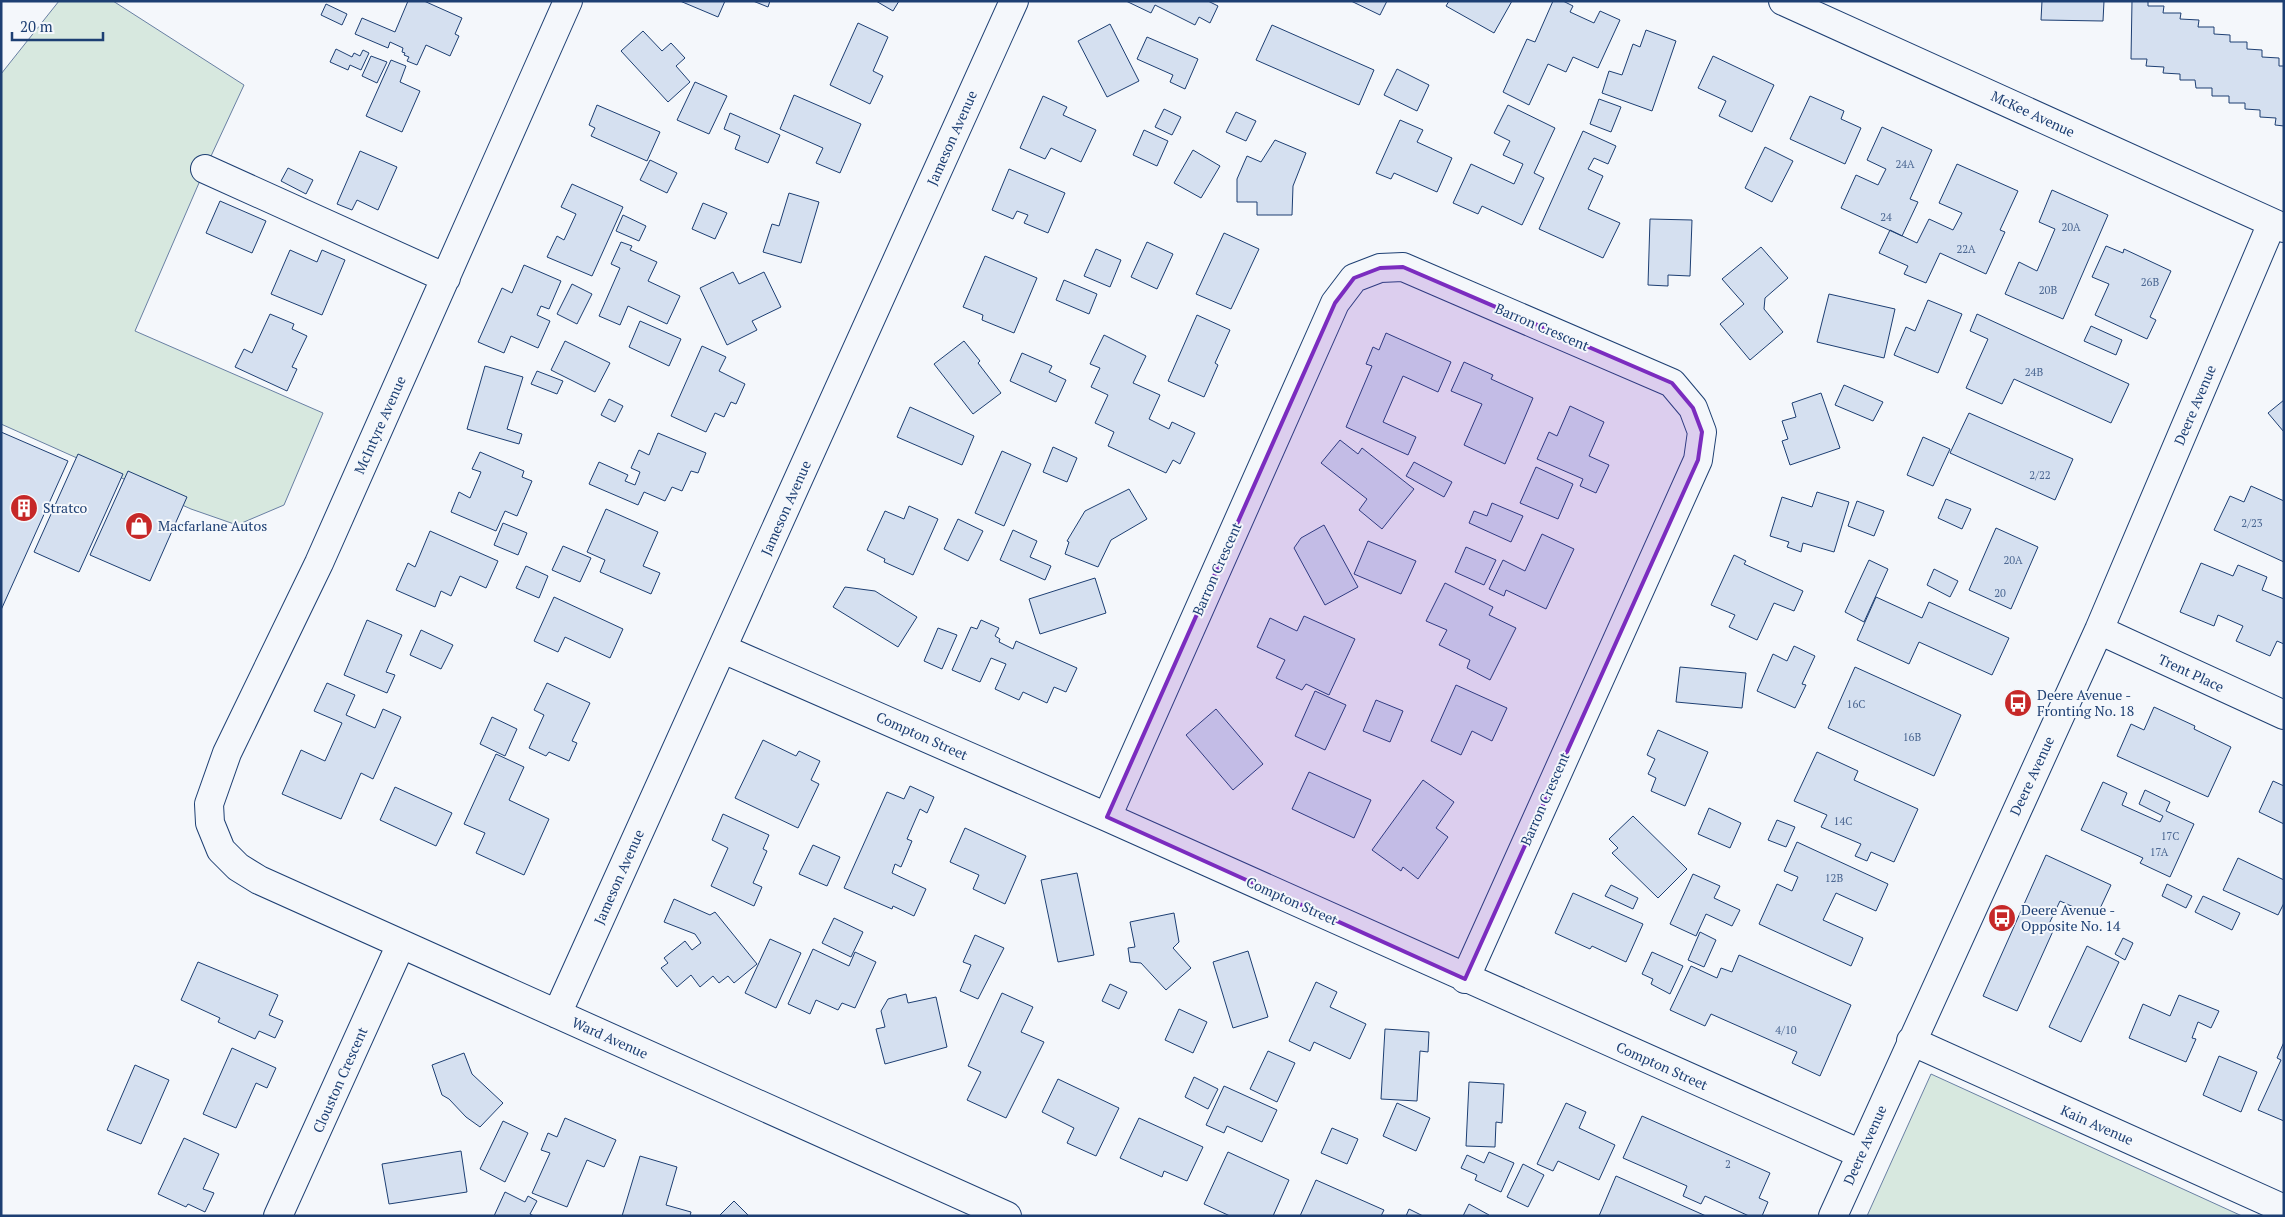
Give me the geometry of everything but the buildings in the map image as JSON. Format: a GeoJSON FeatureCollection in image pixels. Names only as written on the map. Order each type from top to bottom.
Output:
{"type":"FeatureCollection","features":[{"type":"Feature","properties":{"kind":"street","name":"McIntyre Avenue"},"geometry":{"type":"LineString","coordinates":[[221,850],[210,823],[209,804],[227,753],[319,563],[568,1]]}},
{"type":"Feature","properties":{"kind":"street","name":"Jameson Avenue"},"geometry":{"type":"LineString","coordinates":[[557,1014],[1014,1]]}},
{"type":"Feature","properties":{"kind":"street","name":"McKee Avenue"},"geometry":{"type":"LineString","coordinates":[[1783,1],[2278,226]]}},
{"type":"Feature","properties":{"kind":"street"},"geometry":{"type":"LineString","coordinates":[[204,170],[446,278]]}},
{"type":"Feature","properties":{"kind":"street","name":"Deere Avenue"},"geometry":{"type":"LineString","coordinates":[[1833,1216],[2099,630],[2278,226]]}},
{"type":"Feature","properties":{"kind":"street","name":"Barron Crescent"},"geometry":{"type":"LineString","coordinates":[[1107,817],[1335,303],[1354,278],[1380,268],[1403,267],[1672,384],[1694,408],[1702,432],[1698,460],[1465,979]]}},
{"type":"Feature","properties":{"kind":"street","name":"Trent Place"},"geometry":{"type":"LineString","coordinates":[[2099,630],[2284,715]]}},
{"type":"Feature","properties":{"kind":"street","name":"Compton Street"},"geometry":{"type":"LineString","coordinates":[[723,649],[1107,817],[1465,979],[1861,1154]]}},
{"type":"Feature","properties":{"kind":"street","name":"Ward Avenue"},"geometry":{"type":"LineString","coordinates":[[221,850],[238,867],[259,880],[1007,1216]]}},
{"type":"Feature","properties":{"kind":"street","name":"Clouston Crescent"},"geometry":{"type":"LineString","coordinates":[[278,1216],[401,944]]}},
{"type":"Feature","properties":{"kind":"street","name":"Kain Avenue"},"geometry":{"type":"LineString","coordinates":[[1911,1041],[2284,1209]]}},
{"type":"Feature","properties":{"kind":"highlighted area"},"geometry":{"type":"Polygon","coordinates":[[[1403,267],[1672,383],[1693,408],[1702,432],[1698,460],[1465,979],[1107,817],[1335,303],[1354,278],[1380,268],[1403,267]]]}},
{"type":"Feature","properties":{"kind":"shaded area"},"geometry":{"type":"Polygon","coordinates":[[[59,1],[113,1],[244,85],[205,169],[135,331],[323,413],[284,505],[237,525],[191,509],[1,424],[1,74],[59,1]]]}},
{"type":"Feature","properties":{"kind":"shaded area"},"geometry":{"type":"Polygon","coordinates":[[[1931,1074],[2242,1216],[1867,1216],[1931,1074]]]}},
{"type":"Feature","properties":{"kind":"place","name":"Stratco"},"geometry":{"type":"Point","coordinates":[24,508]}},
{"type":"Feature","properties":{"kind":"place","name":"Macfarlane Autos"},"geometry":{"type":"Point","coordinates":[139,526]}},
{"type":"Feature","properties":{"kind":"place","name":"Deere Avenue - Fronting No. 18"},"geometry":{"type":"Point","coordinates":[2018,703]}},
{"type":"Feature","properties":{"kind":"place","name":"Deere Avenue - Opposite No. 14"},"geometry":{"type":"Point","coordinates":[2002,918]}}]}
